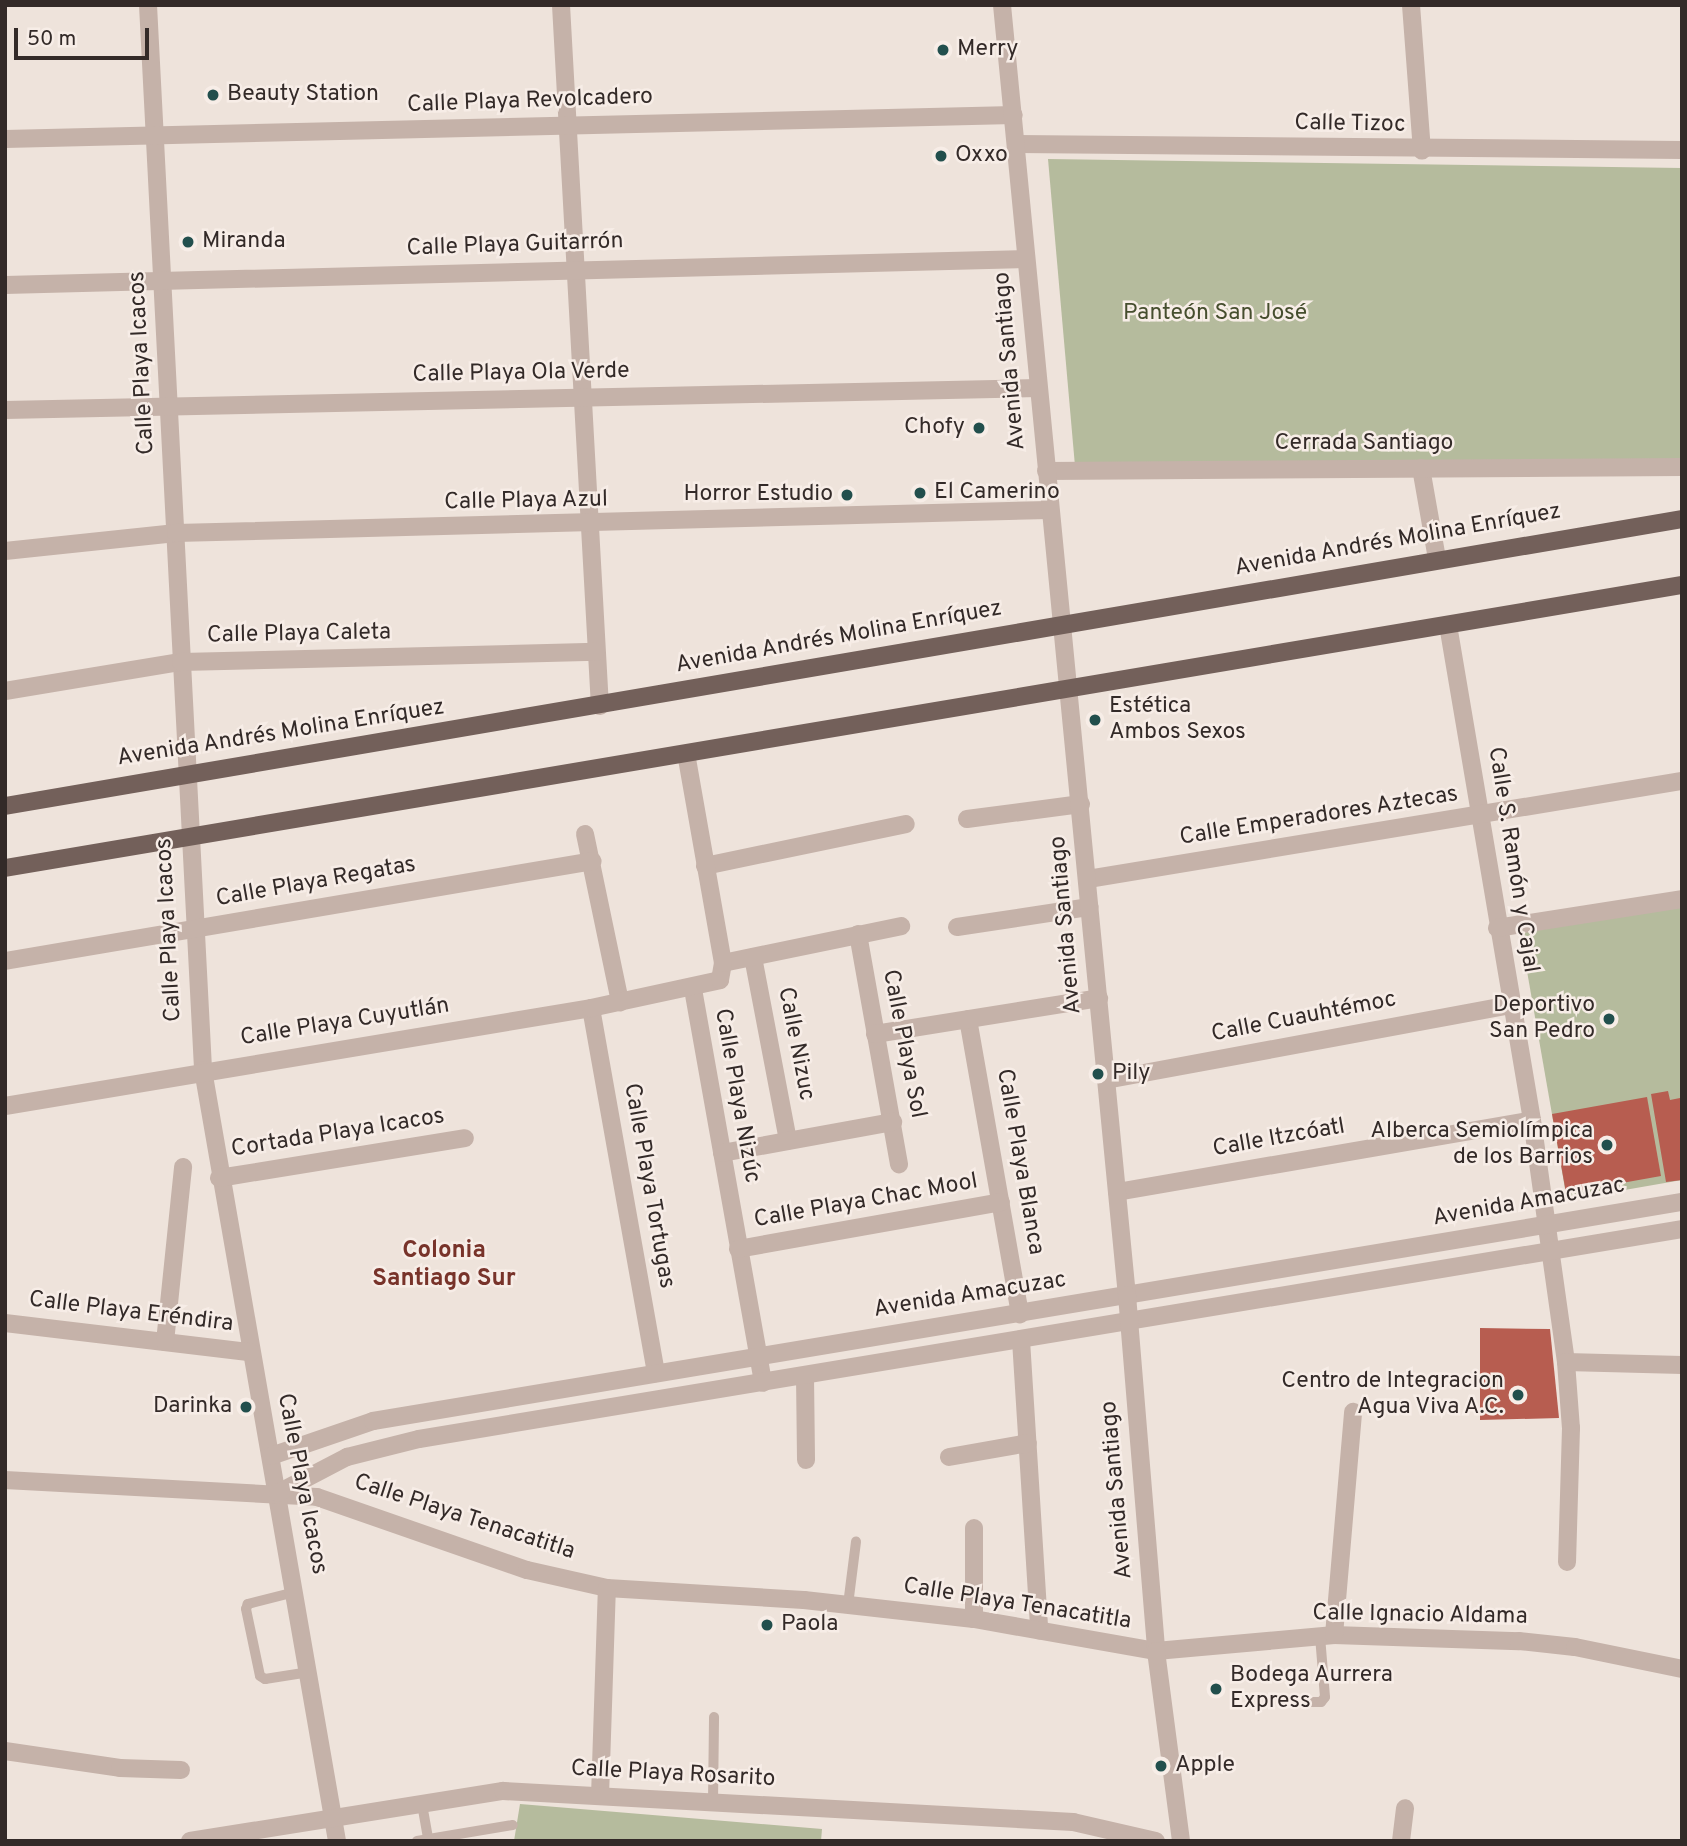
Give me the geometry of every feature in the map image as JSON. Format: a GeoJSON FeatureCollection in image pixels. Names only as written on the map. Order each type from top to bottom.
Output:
{"type":"FeatureCollection","features":[{"type":"Feature","properties":{"kind":"main road","name":"Avenida Andrés Molina Enríquez"},"geometry":{"type":"LineString","coordinates":[[5,807],[600,706],[1062,623],[1682,519]]}},
{"type":"Feature","properties":{"kind":"main road"},"geometry":{"type":"LineString","coordinates":[[5,868],[1682,585]]}},
{"type":"Feature","properties":{"kind":"street","name":"Calle Playa Icacos"},"geometry":{"type":"LineString","coordinates":[[148,5],[172,405],[186,775],[203,1070],[219,1178],[296,1591],[337,1841]]}},
{"type":"Feature","properties":{"kind":"street"},"geometry":{"type":"LineString","coordinates":[[561,5],[578,268],[600,706]]}},
{"type":"Feature","properties":{"kind":"street","name":"Avenida Santiago"},"geometry":{"type":"LineString","coordinates":[[1002,5],[1049,510],[1070,690],[1107,1080],[1156,1651],[1181,1841]]}},
{"type":"Feature","properties":{"kind":"street"},"geometry":{"type":"LineString","coordinates":[[1411,5],[1422,151]]}},
{"type":"Feature","properties":{"kind":"street","name":"Calle Playa Revolcadero"},"geometry":{"type":"LineString","coordinates":[[5,139],[1014,115]]}},
{"type":"Feature","properties":{"kind":"street","name":"Calle Tizoc"},"geometry":{"type":"LineString","coordinates":[[1017,144],[1422,151],[1682,150]]}},
{"type":"Feature","properties":{"kind":"street","name":"Calle Playa Guitarrón"},"geometry":{"type":"LineString","coordinates":[[5,285],[578,268],[1026,259]]}},
{"type":"Feature","properties":{"kind":"street","name":"Calle Playa Ola Verde"},"geometry":{"type":"LineString","coordinates":[[5,410],[1038,388]]}},
{"type":"Feature","properties":{"kind":"street","name":"Cerrada Santiago"},"geometry":{"type":"LineString","coordinates":[[1046,471],[1682,467]]}},
{"type":"Feature","properties":{"kind":"street"},"geometry":{"type":"LineString","coordinates":[[1421,468],[1437,559]]}},
{"type":"Feature","properties":{"kind":"street","name":"Calle Playa Azul"},"geometry":{"type":"LineString","coordinates":[[5,551],[176,533],[589,526],[1049,510]]}},
{"type":"Feature","properties":{"kind":"street","name":"Calle S. Ramón y Cajal"},"geometry":{"type":"LineString","coordinates":[[1448,625],[1497,928],[1532,1120],[1566,1362],[1572,1428],[1567,1562]]}},
{"type":"Feature","properties":{"kind":"street","name":"Calle Playa Caleta"},"geometry":{"type":"LineString","coordinates":[[5,691],[181,662],[596,652]]}},
{"type":"Feature","properties":{"kind":"street"},"geometry":{"type":"LineString","coordinates":[[686,754],[723,963],[901,926]]}},
{"type":"Feature","properties":{"kind":"street","name":"Calle Emperadores Aztecas"},"geometry":{"type":"LineString","coordinates":[[1088,880],[1682,781]]}},
{"type":"Feature","properties":{"kind":"street"},"geometry":{"type":"LineString","coordinates":[[967,819],[1081,804]]}},
{"type":"Feature","properties":{"kind":"street"},"geometry":{"type":"LineString","coordinates":[[705,866],[905,824]]}},
{"type":"Feature","properties":{"kind":"street"},"geometry":{"type":"LineString","coordinates":[[585,834],[593,861],[620,1002]]}},
{"type":"Feature","properties":{"kind":"street","name":"Calle Playa Regatas"},"geometry":{"type":"LineString","coordinates":[[5,961],[593,861]]}},
{"type":"Feature","properties":{"kind":"street"},"geometry":{"type":"LineString","coordinates":[[1497,928],[1682,899]]}},
{"type":"Feature","properties":{"kind":"street"},"geometry":{"type":"LineString","coordinates":[[957,927],[1090,906]]}},
{"type":"Feature","properties":{"kind":"street","name":"Calle Playa Sol"},"geometry":{"type":"LineString","coordinates":[[858,934],[899,1164]]}},
{"type":"Feature","properties":{"kind":"street","name":"Calle Nizuc"},"geometry":{"type":"LineString","coordinates":[[753,957],[788,1141]]}},
{"type":"Feature","properties":{"kind":"street","name":"Calle Playa Nizúc"},"geometry":{"type":"LineString","coordinates":[[723,963],[720,980],[693,989],[763,1383]]}},
{"type":"Feature","properties":{"kind":"street","name":"Calle Playa Cuyutlán"},"geometry":{"type":"LineString","coordinates":[[5,1106],[203,1070],[591,1008],[693,989]]}},
{"type":"Feature","properties":{"kind":"street"},"geometry":{"type":"LineString","coordinates":[[875,1034],[1099,998]]}},
{"type":"Feature","properties":{"kind":"street","name":"Calle Cuauhtémoc"},"geometry":{"type":"LineString","coordinates":[[1107,1080],[1511,1005]]}},
{"type":"Feature","properties":{"kind":"street","name":"Calle Playa Tortugas"},"geometry":{"type":"LineString","coordinates":[[591,1008],[656,1373]]}},
{"type":"Feature","properties":{"kind":"street","name":"Calle Playa Blanca"},"geometry":{"type":"LineString","coordinates":[[968,1019],[1020,1314]]}},
{"type":"Feature","properties":{"kind":"street","name":"Calle Itzcóatl"},"geometry":{"type":"LineString","coordinates":[[1117,1192],[1532,1120]]}},
{"type":"Feature","properties":{"kind":"street"},"geometry":{"type":"LineString","coordinates":[[722,1153],[892,1122]]}},
{"type":"Feature","properties":{"kind":"street","name":"Cortada Playa Icacos"},"geometry":{"type":"LineString","coordinates":[[219,1178],[465,1138]]}},
{"type":"Feature","properties":{"kind":"street"},"geometry":{"type":"LineString","coordinates":[[165,1342],[183,1167]]}},
{"type":"Feature","properties":{"kind":"street","name":"Calle Playa Chac Mool"},"geometry":{"type":"LineString","coordinates":[[738,1249],[1001,1202]]}},
{"type":"Feature","properties":{"kind":"street","name":"Avenida Amacuzac"},"geometry":{"type":"LineString","coordinates":[[271,1457],[373,1421],[1682,1202]]}},
{"type":"Feature","properties":{"kind":"street"},"geometry":{"type":"LineString","coordinates":[[278,1493],[313,1472],[381,1447],[1682,1230]]}},
{"type":"Feature","properties":{"kind":"street","name":"Calle Playa Eréndira"},"geometry":{"type":"LineString","coordinates":[[5,1323],[250,1352]]}},
{"type":"Feature","properties":{"kind":"street"},"geometry":{"type":"LineString","coordinates":[[1021,1340],[1039,1630]]}},
{"type":"Feature","properties":{"kind":"street"},"geometry":{"type":"LineString","coordinates":[[1566,1362],[1682,1365]]}},
{"type":"Feature","properties":{"kind":"street"},"geometry":{"type":"LineString","coordinates":[[805,1376],[806,1460]]}},
{"type":"Feature","properties":{"kind":"street"},"geometry":{"type":"LineString","coordinates":[[1327,1635],[1353,1412]]}},
{"type":"Feature","properties":{"kind":"street"},"geometry":{"type":"LineString","coordinates":[[949,1457],[1028,1443]]}},
{"type":"Feature","properties":{"kind":"street","name":"Calle Playa Tenacatitla"},"geometry":{"type":"LineString","coordinates":[[5,1480],[317,1497],[527,1570],[607,1588],[848,1605],[974,1619],[1156,1651]]}},
{"type":"Feature","properties":{"kind":"street"},"geometry":{"type":"LineString","coordinates":[[974,1528],[974,1619]]}},
{"type":"Feature","properties":{"kind":"street"},"geometry":{"type":"LineString","coordinates":[[600,1796],[607,1588]]}},
{"type":"Feature","properties":{"kind":"street","name":"Calle Ignacio Aldama"},"geometry":{"type":"LineString","coordinates":[[1156,1651],[1327,1635],[1519,1641],[1576,1647],[1682,1669]]}},
{"type":"Feature","properties":{"kind":"street"},"geometry":{"type":"LineString","coordinates":[[5,1751],[120,1768],[181,1770]]}},
{"type":"Feature","properties":{"kind":"street","name":"Calle Playa Rosarito"},"geometry":{"type":"LineString","coordinates":[[190,1841],[503,1791],[1073,1822],[1156,1841]]}},
{"type":"Feature","properties":{"kind":"street"},"geometry":{"type":"LineString","coordinates":[[1401,1841],[1405,1808]]}},
{"type":"Feature","properties":{"kind":"lane"},"geometry":{"type":"LineString","coordinates":[[848,1605],[856,1542]]}},
{"type":"Feature","properties":{"kind":"lane"},"geometry":{"type":"LineString","coordinates":[[296,1591],[248,1604],[246,1609],[260,1675],[265,1679],[310,1672]]}},
{"type":"Feature","properties":{"kind":"lane"},"geometry":{"type":"LineString","coordinates":[[1301,1702],[1321,1702],[1325,1697],[1327,1635]]}},
{"type":"Feature","properties":{"kind":"lane"},"geometry":{"type":"LineString","coordinates":[[713,1802],[714,1717]]}},
{"type":"Feature","properties":{"kind":"lane"},"geometry":{"type":"LineString","coordinates":[[422,1804],[428,1839]]}},
{"type":"Feature","properties":{"kind":"lane"},"geometry":{"type":"LineString","coordinates":[[417,1841],[513,1825]]}},
{"type":"Feature","properties":{"kind":"green space","name":"Panteón San José"},"geometry":{"type":"Polygon","coordinates":[[[1048,159],[1682,168],[1682,463],[1075,466],[1048,159]]]}},
{"type":"Feature","properties":{"kind":"green space","name":"Deportivo San Pedro"},"geometry":{"type":"Polygon","coordinates":[[[1682,905],[1682,1180],[1567,1200],[1520,931],[1682,905]]]}},
{"type":"Feature","properties":{"kind":"green space"},"geometry":{"type":"Polygon","coordinates":[[[520,1804],[822,1829],[821,1841],[514,1841],[520,1804]]]}},
{"type":"Feature","properties":{"kind":"building"},"geometry":{"type":"Polygon","coordinates":[[[1668,1091],[1670,1100],[1680,1098],[1682,1105],[1682,1180],[1666,1182],[1651,1094],[1668,1091]]]}},
{"type":"Feature","properties":{"kind":"building","name":"Alberca Semiolímpica de los Barrios"},"geometry":{"type":"Polygon","coordinates":[[[1647,1097],[1661,1176],[1566,1193],[1552,1114],[1647,1097]]]}},
{"type":"Feature","properties":{"kind":"building","name":"Centro de Integracion Agua Viva A.C."},"geometry":{"type":"Polygon","coordinates":[[[1480,1328],[1550,1329],[1559,1418],[1480,1420],[1480,1328]]]}},
{"type":"Feature","properties":{"kind":"place","name":"Merry"},"geometry":{"type":"Point","coordinates":[943,50]}},
{"type":"Feature","properties":{"kind":"place","name":"Beauty Station"},"geometry":{"type":"Point","coordinates":[213,95]}},
{"type":"Feature","properties":{"kind":"place","name":"Oxxo"},"geometry":{"type":"Point","coordinates":[941,156]}},
{"type":"Feature","properties":{"kind":"place","name":"Miranda"},"geometry":{"type":"Point","coordinates":[188,242]}},
{"type":"Feature","properties":{"kind":"place","name":"Chofy"},"geometry":{"type":"Point","coordinates":[979,428]}},
{"type":"Feature","properties":{"kind":"place","name":"El Camerino"},"geometry":{"type":"Point","coordinates":[920,493]}},
{"type":"Feature","properties":{"kind":"place","name":"Horror Estudio"},"geometry":{"type":"Point","coordinates":[847,495]}},
{"type":"Feature","properties":{"kind":"place","name":"Estética Ambos Sexos"},"geometry":{"type":"Point","coordinates":[1095,720]}},
{"type":"Feature","properties":{"kind":"place","name":"Deportivo San Pedro"},"geometry":{"type":"Point","coordinates":[1609,1019]}},
{"type":"Feature","properties":{"kind":"place","name":"Pily"},"geometry":{"type":"Point","coordinates":[1098,1074]}},
{"type":"Feature","properties":{"kind":"place","name":"Alberca Semiolímpica de los Barrios"},"geometry":{"type":"Point","coordinates":[1607,1145]}},
{"type":"Feature","properties":{"kind":"place","name":"Centro de Integracion Agua Viva A.C."},"geometry":{"type":"Point","coordinates":[1518,1395]}},
{"type":"Feature","properties":{"kind":"place","name":"Darinka"},"geometry":{"type":"Point","coordinates":[246,1407]}},
{"type":"Feature","properties":{"kind":"place","name":"Paola"},"geometry":{"type":"Point","coordinates":[767,1625]}},
{"type":"Feature","properties":{"kind":"place","name":"Bodega Aurrera Express"},"geometry":{"type":"Point","coordinates":[1216,1689]}},
{"type":"Feature","properties":{"kind":"place","name":"Apple"},"geometry":{"type":"Point","coordinates":[1161,1766]}},
{"type":"Feature","properties":{"kind":"district","name":"Colonia Santiago Sur"},"geometry":{"type":"Point","coordinates":[444,1266]}}]}
